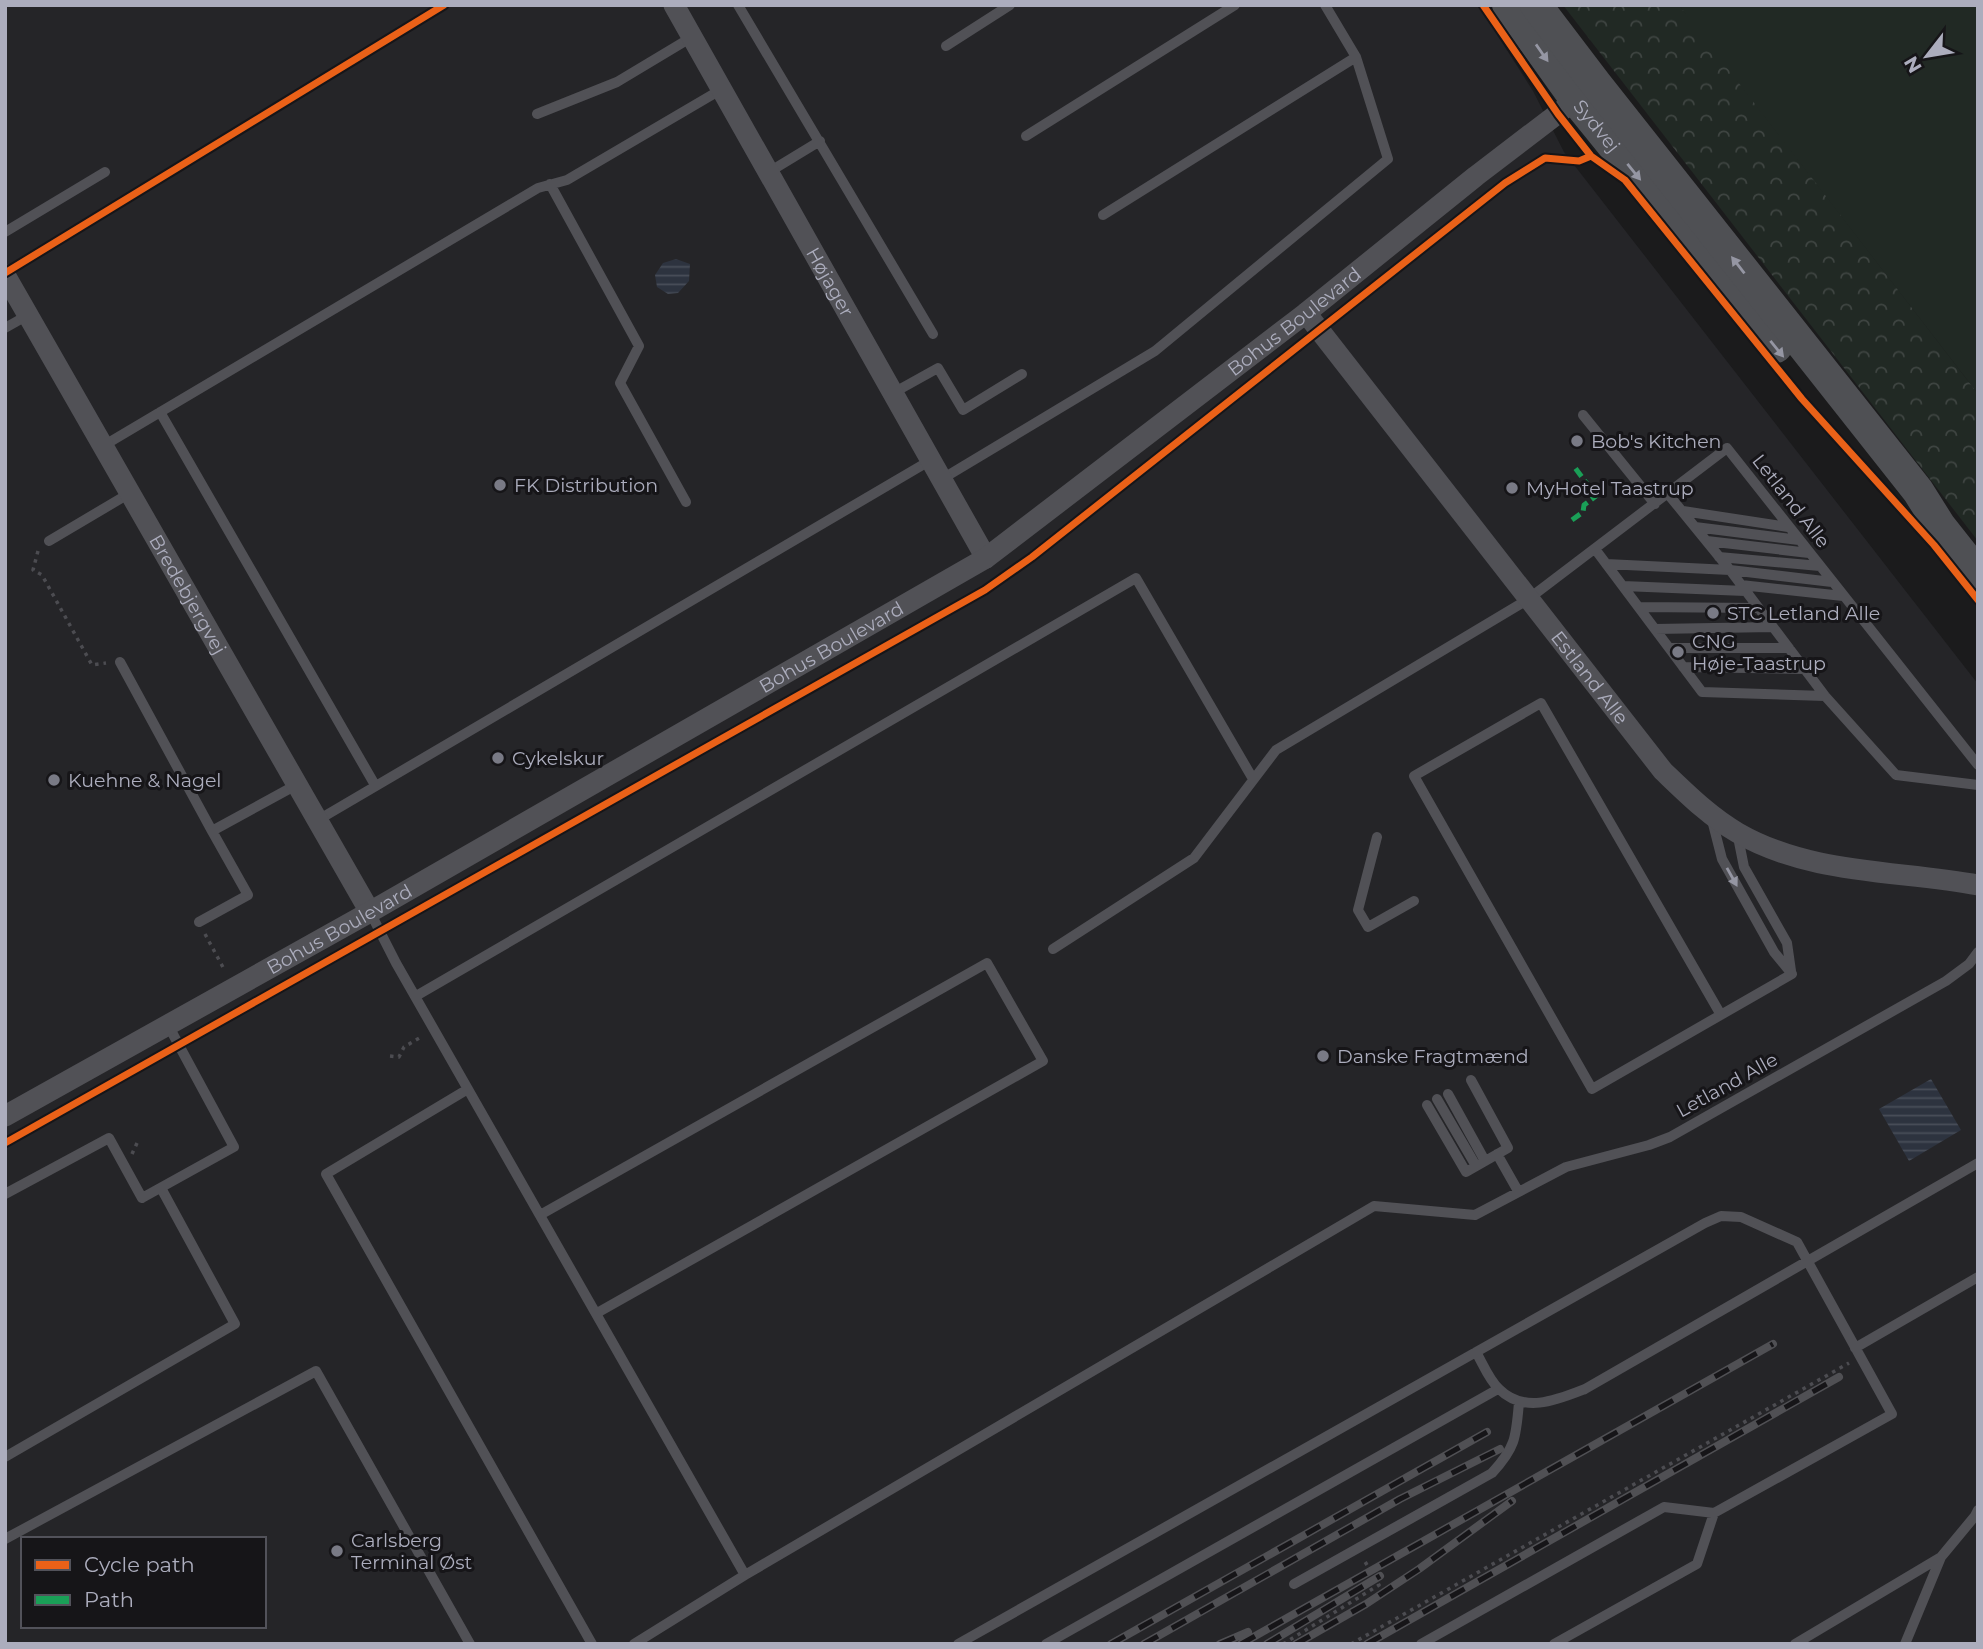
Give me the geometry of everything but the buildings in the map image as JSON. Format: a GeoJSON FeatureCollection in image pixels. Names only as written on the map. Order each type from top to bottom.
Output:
{"type":"FeatureCollection","features":[{"type":"Feature","properties":{"kind":"main road","name":"Sydvej"},"geometry":{"type":"LineString","coordinates":[[1508,5],[1586,92],[1785,358],[1909,500],[1940,526],[1978,574]]}},
{"type":"Feature","properties":{"kind":"main road","name":"Sydvej"},"geometry":{"type":"LineString","coordinates":[[1536,5],[1586,92]]}},
{"type":"Feature","properties":{"kind":"street","name":"Højager"},"geometry":{"type":"LineString","coordinates":[[680,7],[692,37],[986,558]]}},
{"type":"Feature","properties":{"kind":"street","name":"Bohus Boulevard"},"geometry":{"type":"LineString","coordinates":[[5,1116],[370,912],[986,558],[1306,313],[1476,176],[1586,92]]}},
{"type":"Feature","properties":{"kind":"street","name":"Bredebjergvej"},"geometry":{"type":"LineString","coordinates":[[5,275],[370,912]]}},
{"type":"Feature","properties":{"kind":"street","name":"Estland Alle"},"geometry":{"type":"LineString","coordinates":[[1306,313],[1527,600],[1663,771],[1710,813],[1737,832],[1774,850],[1824,865],[1978,885]]}},
{"type":"Feature","properties":{"kind":"lane"},"geometry":{"type":"LineString","coordinates":[[738,5],[933,334]]}},
{"type":"Feature","properties":{"kind":"lane"},"geometry":{"type":"LineString","coordinates":[[946,46],[1010,5]]}},
{"type":"Feature","properties":{"kind":"lane"},"geometry":{"type":"LineString","coordinates":[[1026,136],[1235,5]]}},
{"type":"Feature","properties":{"kind":"lane"},"geometry":{"type":"LineString","coordinates":[[317,820],[936,470],[1155,351],[1388,159],[1356,57],[1325,5]]}},
{"type":"Feature","properties":{"kind":"lane"},"geometry":{"type":"LineString","coordinates":[[537,114],[617,82],[692,37]]}},
{"type":"Feature","properties":{"kind":"lane"},"geometry":{"type":"LineString","coordinates":[[1103,215],[1356,57]]}},
{"type":"Feature","properties":{"kind":"lane"},"geometry":{"type":"LineString","coordinates":[[103,446],[538,188],[567,180],[722,89]]}},
{"type":"Feature","properties":{"kind":"lane"},"geometry":{"type":"LineString","coordinates":[[769,172],[820,141]]}},
{"type":"Feature","properties":{"kind":"lane"},"geometry":{"type":"LineString","coordinates":[[5,232],[104,172]]}},
{"type":"Feature","properties":{"kind":"lane"},"geometry":{"type":"LineString","coordinates":[[550,184],[639,346],[620,383],[686,502]]}},
{"type":"Feature","properties":{"kind":"lane"},"geometry":{"type":"LineString","coordinates":[[5,328],[28,315]]}},
{"type":"Feature","properties":{"kind":"lane"},"geometry":{"type":"LineString","coordinates":[[893,394],[937,368],[963,410],[1021,374]]}},
{"type":"Feature","properties":{"kind":"lane"},"geometry":{"type":"LineString","coordinates":[[160,412],[375,785]]}},
{"type":"Feature","properties":{"kind":"lane"},"geometry":{"type":"LineString","coordinates":[[1583,415],[1655,504]]}},
{"type":"Feature","properties":{"kind":"lane","name":"Letland Alle"},"geometry":{"type":"LineString","coordinates":[[1053,949],[1194,858],[1276,750],[1527,600],[1727,449],[1978,765]]}},
{"type":"Feature","properties":{"kind":"lane"},"geometry":{"type":"LineString","coordinates":[[49,541],[130,493]]}},
{"type":"Feature","properties":{"kind":"lane"},"geometry":{"type":"LineString","coordinates":[[1668,494],[1730,570],[1825,696],[1896,775],[1978,785]]}},
{"type":"Feature","properties":{"kind":"lane"},"geometry":{"type":"LineString","coordinates":[[1682,511],[1788,527]]}},
{"type":"Feature","properties":{"kind":"lane"},"geometry":{"type":"LineString","coordinates":[[1695,527],[1799,540]]}},
{"type":"Feature","properties":{"kind":"lane"},"geometry":{"type":"LineString","coordinates":[[1707,541],[1810,553]]}},
{"type":"Feature","properties":{"kind":"lane"},"geometry":{"type":"LineString","coordinates":[[1595,549],[1702,692],[1825,696]]}},
{"type":"Feature","properties":{"kind":"lane"},"geometry":{"type":"LineString","coordinates":[[1719,557],[1820,566]]}},
{"type":"Feature","properties":{"kind":"lane"},"geometry":{"type":"LineString","coordinates":[[1606,564],[1730,570],[1832,582]]}},
{"type":"Feature","properties":{"kind":"lane"},"geometry":{"type":"LineString","coordinates":[[416,996],[1136,578],[1253,779]]}},
{"type":"Feature","properties":{"kind":"lane"},"geometry":{"type":"LineString","coordinates":[[1623,586],[1743,588],[1843,596]]}},
{"type":"Feature","properties":{"kind":"lane"},"geometry":{"type":"LineString","coordinates":[[1639,607],[1758,608]]}},
{"type":"Feature","properties":{"kind":"lane"},"geometry":{"type":"LineString","coordinates":[[1655,629],[1773,627]]}},
{"type":"Feature","properties":{"kind":"lane"},"geometry":{"type":"LineString","coordinates":[[1669,648],[1789,648]]}},
{"type":"Feature","properties":{"kind":"lane"},"geometry":{"type":"LineString","coordinates":[[120,662],[248,895],[198,922]]}},
{"type":"Feature","properties":{"kind":"lane"},"geometry":{"type":"LineString","coordinates":[[1684,667],[1805,669]]}},
{"type":"Feature","properties":{"kind":"lane"},"geometry":{"type":"LineString","coordinates":[[1721,1015],[1541,703],[1414,776],[1592,1089],[1721,1015],[1792,974]]}},
{"type":"Feature","properties":{"kind":"lane"},"geometry":{"type":"LineString","coordinates":[[212,831],[298,785]]}},
{"type":"Feature","properties":{"kind":"lane"},"geometry":{"type":"LineString","coordinates":[[1710,813],[1722,859],[1774,952],[1792,974]]}},
{"type":"Feature","properties":{"kind":"lane"},"geometry":{"type":"LineString","coordinates":[[1737,832],[1744,867],[1787,943],[1792,974]]}},
{"type":"Feature","properties":{"kind":"lane"},"geometry":{"type":"LineString","coordinates":[[1377,837],[1358,910],[1368,927],[1414,901]]}},
{"type":"Feature","properties":{"kind":"lane"},"geometry":{"type":"LineString","coordinates":[[370,912],[396,964],[745,1575],[634,1644]]}},
{"type":"Feature","properties":{"kind":"lane","name":"Letland Alle"},"geometry":{"type":"LineString","coordinates":[[745,1575],[1374,1206],[1475,1215],[1566,1167],[1649,1145],[1685,1129],[1946,981],[1969,964],[1978,952]]}},
{"type":"Feature","properties":{"kind":"lane"},"geometry":{"type":"LineString","coordinates":[[540,1215],[987,963],[1043,1061],[597,1313]]}},
{"type":"Feature","properties":{"kind":"lane"},"geometry":{"type":"LineString","coordinates":[[5,1194],[109,1138],[142,1198],[234,1147],[168,1025]]}},
{"type":"Feature","properties":{"kind":"lane"},"geometry":{"type":"LineString","coordinates":[[1432,1102],[1466,1172],[1481,1164],[1508,1148],[1471,1080]]}},
{"type":"Feature","properties":{"kind":"lane"},"geometry":{"type":"LineString","coordinates":[[468,1089],[326,1174],[592,1644]]}},
{"type":"Feature","properties":{"kind":"lane"},"geometry":{"type":"LineString","coordinates":[[1448,1094],[1481,1164]]}},
{"type":"Feature","properties":{"kind":"lane"},"geometry":{"type":"LineString","coordinates":[[1497,1154],[1518,1191]]}},
{"type":"Feature","properties":{"kind":"lane"},"geometry":{"type":"LineString","coordinates":[[1476,1352],[1499,1389],[1518,1402],[1547,1404],[1585,1390],[1978,1163]]}},
{"type":"Feature","properties":{"kind":"lane"},"geometry":{"type":"LineString","coordinates":[[5,1457],[235,1324],[161,1188]]}},
{"type":"Feature","properties":{"kind":"lane"},"geometry":{"type":"LineString","coordinates":[[958,1644],[1705,1223],[1721,1216],[1741,1217],[1797,1242],[1892,1414],[1714,1513],[1664,1507],[1421,1644]]}},
{"type":"Feature","properties":{"kind":"lane"},"geometry":{"type":"LineString","coordinates":[[1858,1352],[1978,1277]]}},
{"type":"Feature","properties":{"kind":"lane"},"geometry":{"type":"LineString","coordinates":[[5,1539],[316,1371],[470,1644]]}},
{"type":"Feature","properties":{"kind":"lane"},"geometry":{"type":"LineString","coordinates":[[1046,1644],[1499,1389]]}},
{"type":"Feature","properties":{"kind":"lane"},"geometry":{"type":"LineString","coordinates":[[1294,1584],[1492,1473],[1509,1454],[1516,1434],[1518,1402]]}},
{"type":"Feature","properties":{"kind":"lane"},"geometry":{"type":"LineString","coordinates":[[1905,1644],[1941,1558],[1978,1510]]}},
{"type":"Feature","properties":{"kind":"lane"},"geometry":{"type":"LineString","coordinates":[[1554,1644],[1697,1564],[1714,1513]]}},
{"type":"Feature","properties":{"kind":"lane"},"geometry":{"type":"LineString","coordinates":[[1795,1644],[1941,1558]]}},
{"type":"Feature","properties":{"kind":"path"},"geometry":{"type":"LineString","coordinates":[[49,541],[39,548],[33,570],[42,575],[92,664],[120,662]]}},
{"type":"Feature","properties":{"kind":"path"},"geometry":{"type":"LineString","coordinates":[[198,922],[234,988]]}},
{"type":"Feature","properties":{"kind":"path"},"geometry":{"type":"LineString","coordinates":[[390,1056],[399,1057],[404,1047],[434,1029]]}},
{"type":"Feature","properties":{"kind":"path"},"geometry":{"type":"LineString","coordinates":[[1351,1644],[1858,1352]]}},
{"type":"Feature","properties":{"kind":"path"},"geometry":{"type":"LineString","coordinates":[[1283,1644],[1379,1585],[1357,1549]]}},
{"type":"Feature","properties":{"kind":"shaded area"},"geometry":{"type":"Polygon","coordinates":[[[5,5],[1478,5],[1533,91],[1564,152],[1978,684],[1978,1644],[5,1644],[5,5]]]}},
{"type":"Feature","properties":{"kind":"green space"},"geometry":{"type":"Polygon","coordinates":[[[1563,5],[1679,5],[1978,394],[1978,541],[1563,5]]]}},
{"type":"Feature","properties":{"kind":"green space"},"geometry":{"type":"Polygon","coordinates":[[[1679,5],[1978,5],[1978,394],[1691,22],[1679,5]]]}},
{"type":"Feature","properties":{"kind":"water"},"geometry":{"type":"Polygon","coordinates":[[[676,259],[690,264],[689,281],[678,293],[668,294],[657,287],[655,275],[663,263],[676,259]]]}},
{"type":"Feature","properties":{"kind":"water"},"geometry":{"type":"Polygon","coordinates":[[[1931,1079],[1961,1130],[1909,1161],[1879,1109],[1931,1079]]]}},
{"type":"Feature","properties":{"kind":"railway"},"geometry":{"type":"LineString","coordinates":[[1241,1644],[1773,1344]]}},
{"type":"Feature","properties":{"kind":"railway"},"geometry":{"type":"LineString","coordinates":[[1367,1644],[1839,1377]]}},
{"type":"Feature","properties":{"kind":"railway"},"geometry":{"type":"LineString","coordinates":[[1111,1644],[1487,1432]]}},
{"type":"Feature","properties":{"kind":"railway"},"geometry":{"type":"LineString","coordinates":[[1144,1644],[1400,1499],[1500,1449]]}},
{"type":"Feature","properties":{"kind":"railway"},"geometry":{"type":"LineString","coordinates":[[1296,1644],[1366,1604],[1419,1569],[1512,1501]]}},
{"type":"Feature","properties":{"kind":"railway"},"geometry":{"type":"LineString","coordinates":[[1267,1644],[1380,1576]]}},
{"type":"Feature","properties":{"kind":"railway"},"geometry":{"type":"LineString","coordinates":[[1220,1644],[1248,1632]]}},
{"type":"Feature","properties":{"kind":"marked path"},"geometry":{"type":"LineString","coordinates":[[1572,520],[1583,512],[1584,505],[1596,496],[1573,465]]}},
{"type":"Feature","properties":{"kind":"cycle path"},"geometry":{"type":"LineString","coordinates":[[5,273],[444,5]]}},
{"type":"Feature","properties":{"kind":"cycle path"},"geometry":{"type":"LineString","coordinates":[[1483,5],[1558,114],[1591,156],[1625,180],[1802,399],[1934,545],[1978,600]]}},
{"type":"Feature","properties":{"kind":"cycle path"},"geometry":{"type":"LineString","coordinates":[[5,1143],[985,590],[1032,557],[1505,183],[1545,158],[1579,161],[1591,156]]}},
{"type":"Feature","properties":{"kind":"place","name":"Bob's Kitchen"},"geometry":{"type":"Point","coordinates":[1577,441]}},
{"type":"Feature","properties":{"kind":"place","name":"FK Distribution"},"geometry":{"type":"Point","coordinates":[500,485]}},
{"type":"Feature","properties":{"kind":"place","name":"MyHotel Taastrup"},"geometry":{"type":"Point","coordinates":[1512,488]}},
{"type":"Feature","properties":{"kind":"place","name":"STC Letland Alle"},"geometry":{"type":"Point","coordinates":[1713,613]}},
{"type":"Feature","properties":{"kind":"place","name":"CNG Høje-Taastrup"},"geometry":{"type":"Point","coordinates":[1678,652]}},
{"type":"Feature","properties":{"kind":"place","name":"Cykelskur"},"geometry":{"type":"Point","coordinates":[498,758]}},
{"type":"Feature","properties":{"kind":"place","name":"Kuehne & Nagel"},"geometry":{"type":"Point","coordinates":[54,780]}},
{"type":"Feature","properties":{"kind":"place","name":"Danske Fragtmænd"},"geometry":{"type":"Point","coordinates":[1323,1056]}},
{"type":"Feature","properties":{"kind":"place","name":"Carlsberg Terminal Øst"},"geometry":{"type":"Point","coordinates":[337,1551]}}]}
